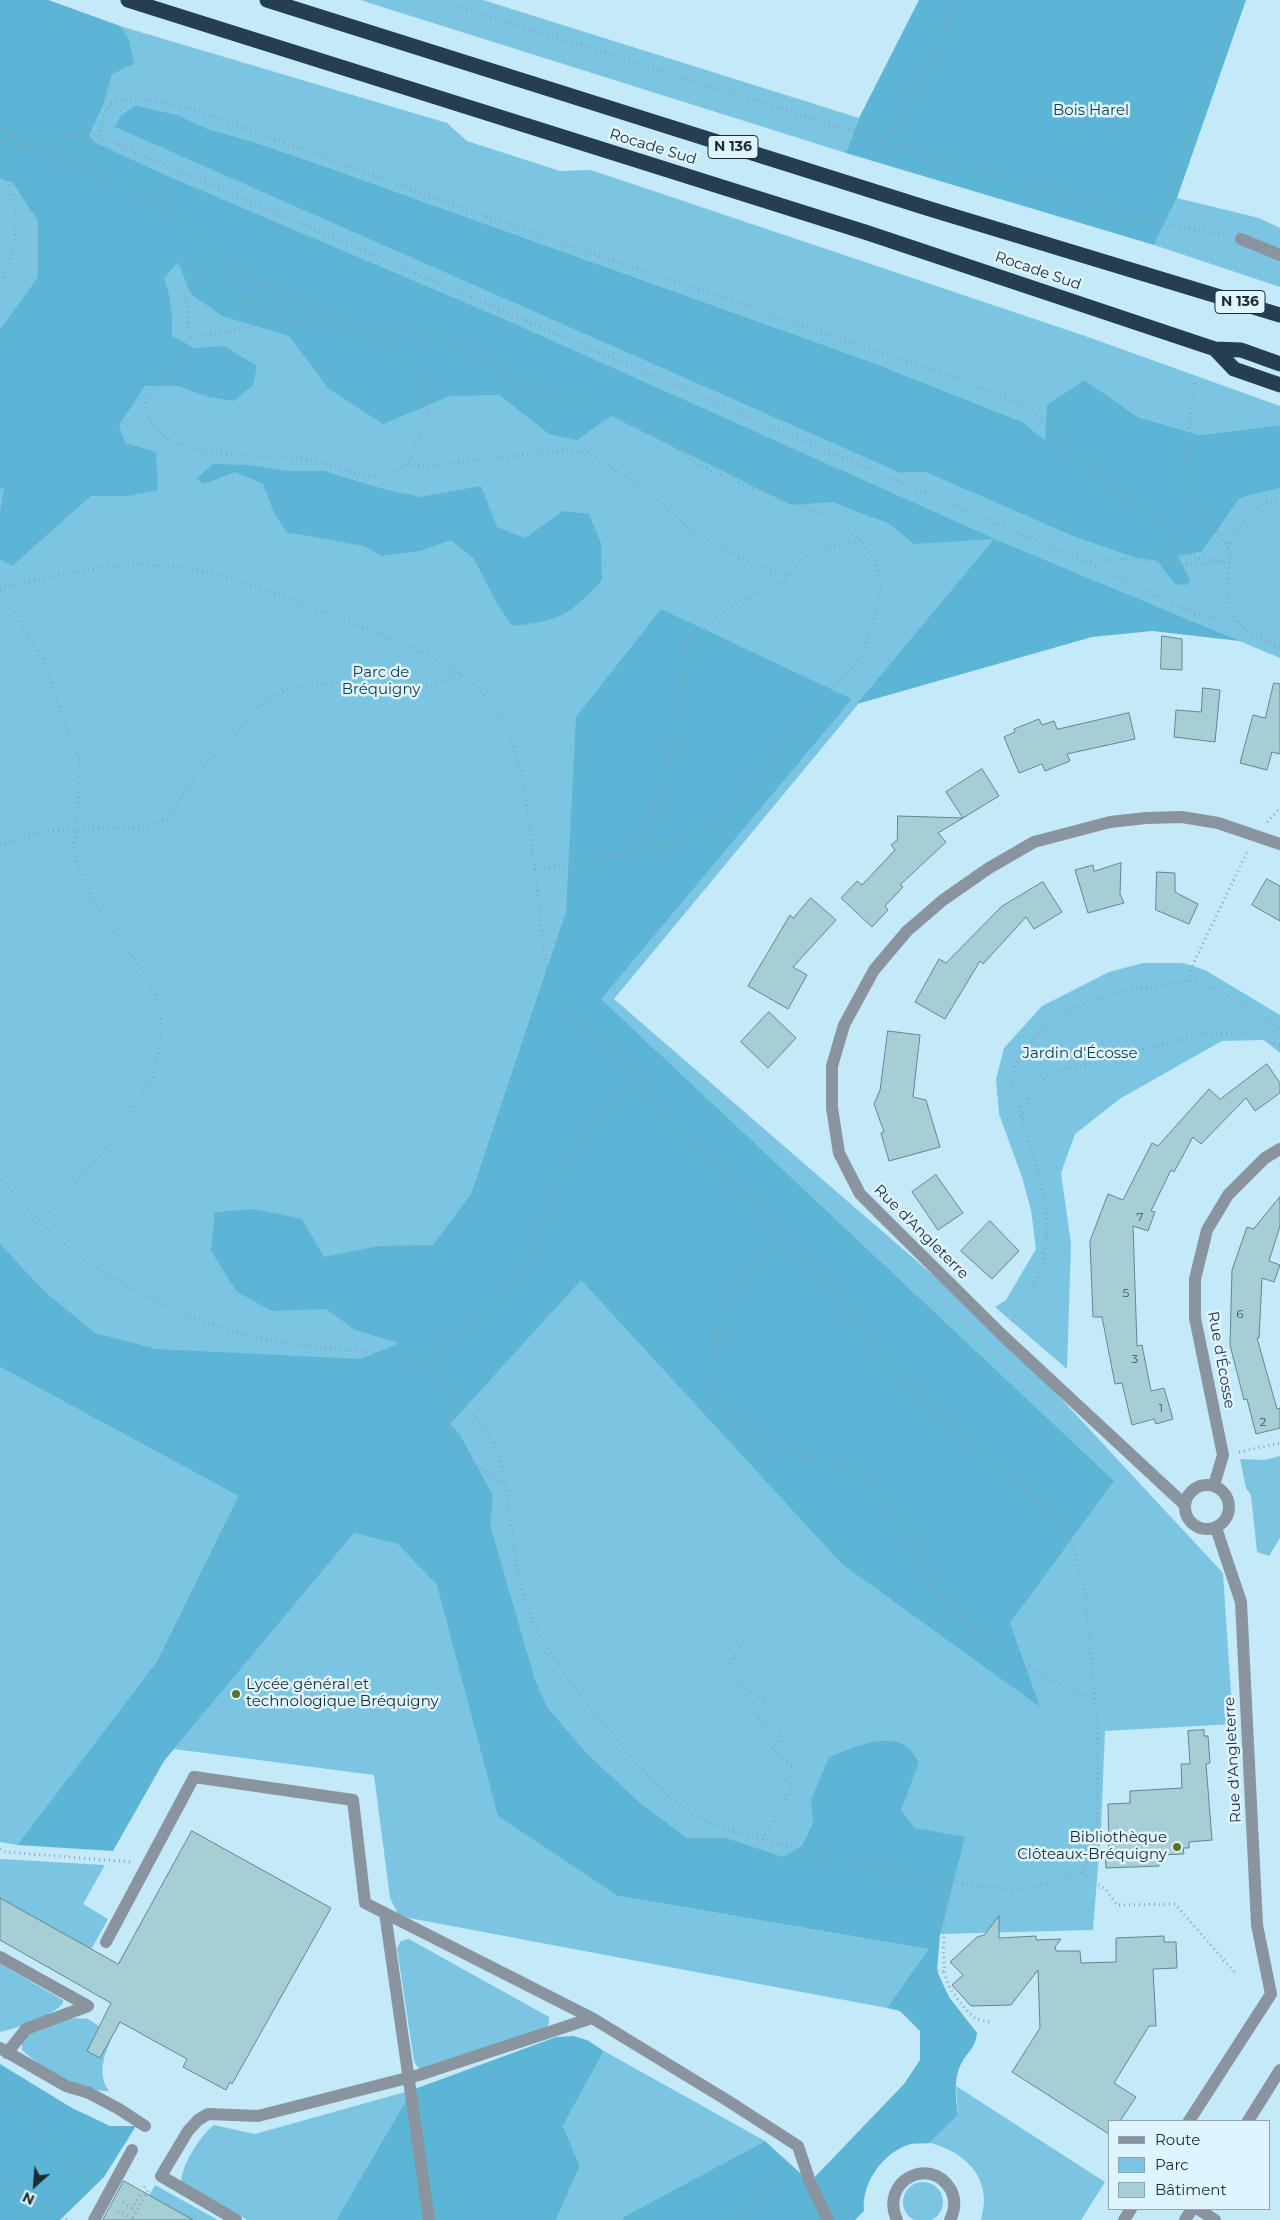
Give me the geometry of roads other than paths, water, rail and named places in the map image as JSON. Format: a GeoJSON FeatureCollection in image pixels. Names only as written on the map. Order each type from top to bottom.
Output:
{"type":"FeatureCollection","features":[{"type":"Feature","properties":{"kind":"highway","name":"Rocade Sud"},"geometry":{"type":"LineString","coordinates":[[128,0],[868,233],[1215,349],[1241,350],[1280,364]]}},
{"type":"Feature","properties":{"kind":"highway","name":"Rocade Sud"},"geometry":{"type":"LineString","coordinates":[[268,0],[930,209],[1280,314]]}},
{"type":"Feature","properties":{"kind":"highway"},"geometry":{"type":"LineString","coordinates":[[1215,349],[1234,369],[1280,385]]}},
{"type":"Feature","properties":{"kind":"street"},"geometry":{"type":"LineString","coordinates":[[1241,239],[1280,254]]}},
{"type":"Feature","properties":{"kind":"street","name":"Rue d'Angleterre"},"geometry":{"type":"LineString","coordinates":[[1185,1505],[1001,1334],[860,1194],[839,1153],[832,1108],[832,1066],[844,1026],[874,970],[907,931],[943,900],[981,873],[1034,842],[1110,822],[1182,817],[1218,823],[1256,834],[1280,844]]}},
{"type":"Feature","properties":{"kind":"street","name":"Rue d'Écosse"},"geometry":{"type":"LineString","coordinates":[[1214,1485],[1223,1455],[1195,1318],[1195,1279],[1207,1230],[1228,1195],[1264,1158],[1280,1149]]}},
{"type":"Feature","properties":{"kind":"street"},"geometry":{"type":"LineString","coordinates":[[1206,1484],[1214,1485],[1222,1490],[1227,1497],[1230,1506],[1228,1515],[1216,1528],[1198,1528],[1190,1522],[1186,1514],[1185,1505],[1191,1490],[1206,1484]]}},
{"type":"Feature","properties":{"kind":"street","name":"Rue d'Angleterre"},"geometry":{"type":"LineString","coordinates":[[1216,1528],[1241,1602],[1257,1925],[1276,1996]]}},
{"type":"Feature","properties":{"kind":"street"},"geometry":{"type":"LineString","coordinates":[[106,1942],[194,1777],[353,1800],[364,1903],[592,2018],[798,2146],[810,2182],[828,2220]]}},
{"type":"Feature","properties":{"kind":"street"},"geometry":{"type":"LineString","coordinates":[[385,1913],[429,2220]]}},
{"type":"Feature","properties":{"kind":"street"},"geometry":{"type":"LineString","coordinates":[[0,1957],[88,2006],[26,2029],[3,2051],[66,2086],[104,2101],[146,2126]]}},
{"type":"Feature","properties":{"kind":"street"},"geometry":{"type":"LineString","coordinates":[[1190,2120],[1276,1996]]}},
{"type":"Feature","properties":{"kind":"street"},"geometry":{"type":"LineString","coordinates":[[236,2220],[161,2176],[188,2131],[198,2120],[208,2114],[258,2116],[419,2075],[592,2018]]}},
{"type":"Feature","properties":{"kind":"street"},"geometry":{"type":"LineString","coordinates":[[1249,2120],[1280,2070]]}},
{"type":"Feature","properties":{"kind":"street"},"geometry":{"type":"LineString","coordinates":[[94,2220],[132,2150]]}},
{"type":"Feature","properties":{"kind":"street"},"geometry":{"type":"LineString","coordinates":[[898,2220],[894,2213],[893,2202],[895,2192],[901,2183],[919,2173],[929,2173],[939,2177],[947,2184],[952,2193],[954,2203],[950,2220]]}},
{"type":"Feature","properties":{"kind":"street"},"geometry":{"type":"LineString","coordinates":[[1200,2210],[1215,2220]]}},
{"type":"Feature","properties":{"kind":"place","name":"Lycée général et technologique Bréquigny"},"geometry":{"type":"Point","coordinates":[236,1694]}},
{"type":"Feature","properties":{"kind":"place","name":"Bibliothèque Clôteaux-Bréquigny"},"geometry":{"type":"Point","coordinates":[1177,1847]}},
{"type":"Feature","properties":{"kind":"park label","name":"Bois Harel"},"geometry":{"type":"Point","coordinates":[1091,111]}},
{"type":"Feature","properties":{"kind":"park label","name":"Parc de Bréquigny"},"geometry":{"type":"Point","coordinates":[381,682]}},
{"type":"Feature","properties":{"kind":"park label","name":"Jardin d'Écosse"},"geometry":{"type":"Point","coordinates":[1080,1054]}}]}
